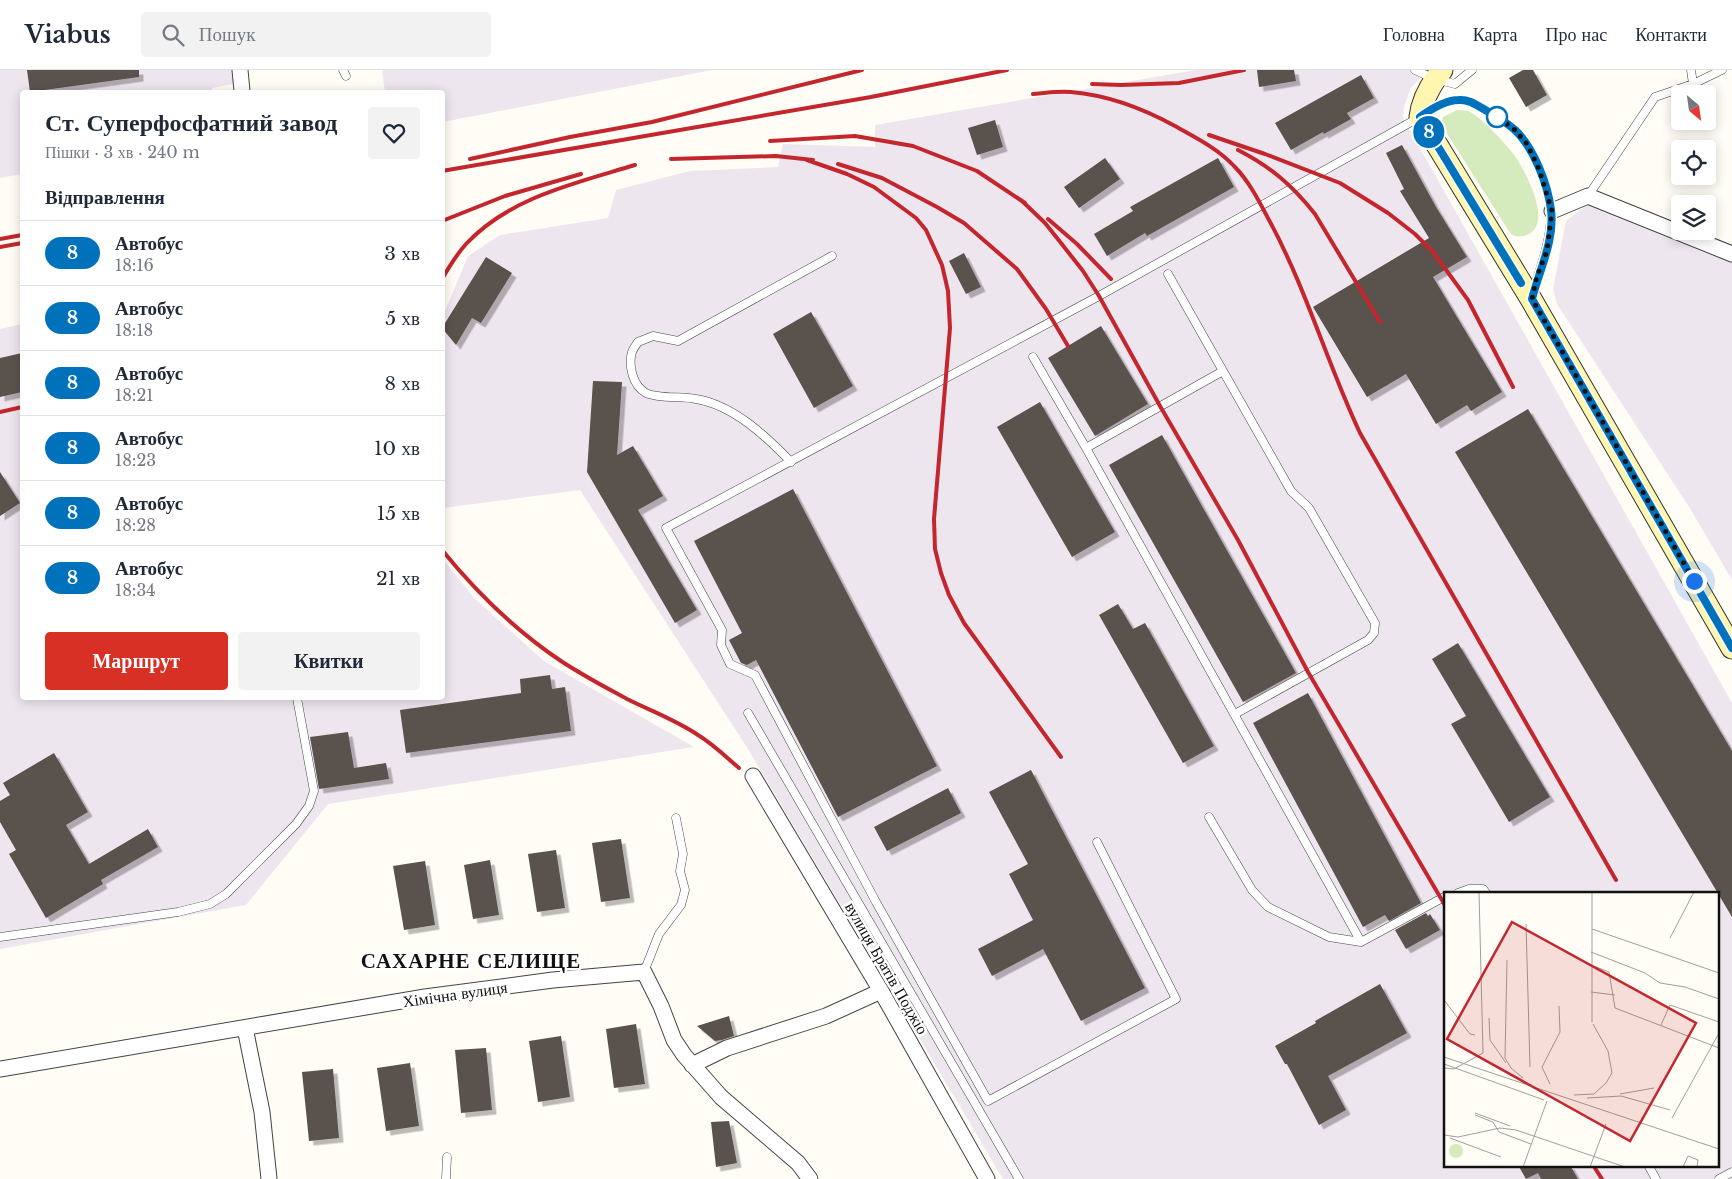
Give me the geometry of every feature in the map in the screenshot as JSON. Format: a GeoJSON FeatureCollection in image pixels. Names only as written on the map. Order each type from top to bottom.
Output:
{"type":"FeatureCollection","features":[{"type":"Feature","properties":{"kind":"main road"},"geometry":{"type":"LineString","coordinates":[[1426,72],[1420,117],[1532,299],[1732,648]]}},
{"type":"Feature","properties":{"kind":"street"},"geometry":{"type":"LineString","coordinates":[[240,70],[242,90]]}},
{"type":"Feature","properties":{"kind":"street"},"geometry":{"type":"LineString","coordinates":[[1552,211],[1588,196],[1732,254]]}},
{"type":"Feature","properties":{"kind":"street","name":"вулиця Братів Поджіо"},"geometry":{"type":"LineString","coordinates":[[753,776],[881,992],[987,1179]]}},
{"type":"Feature","properties":{"kind":"street"},"geometry":{"type":"LineString","coordinates":[[644,972],[661,1006],[674,1040],[692,1065],[721,1097],[798,1163],[810,1179]]}},
{"type":"Feature","properties":{"kind":"street","name":"Хімічна вулиця"},"geometry":{"type":"LineString","coordinates":[[0,1068],[425,998],[553,980],[644,972]]}},
{"type":"Feature","properties":{"kind":"street"},"geometry":{"type":"LineString","coordinates":[[692,1065],[727,1048],[826,1016],[881,992]]}},
{"type":"Feature","properties":{"kind":"street"},"geometry":{"type":"LineString","coordinates":[[246,1028],[262,1112],[269,1179]]}},
{"type":"Feature","properties":{"kind":"lane"},"geometry":{"type":"LineString","coordinates":[[1426,72],[1455,84],[1472,70]]}},
{"type":"Feature","properties":{"kind":"lane"},"geometry":{"type":"LineString","coordinates":[[1691,70],[1693,84]]}},
{"type":"Feature","properties":{"kind":"lane"},"geometry":{"type":"LineString","coordinates":[[1588,196],[1655,98],[1693,84],[1722,70]]}},
{"type":"Feature","properties":{"kind":"lane"},"geometry":{"type":"LineString","coordinates":[[1097,842],[1176,999],[988,1101],[876,902],[755,676],[730,664],[721,645],[722,630],[666,528],[1108,291],[1438,106],[1458,100],[1471,102],[1495,115],[1515,130],[1527,144],[1539,169],[1552,211],[1547,251],[1537,276],[1532,299]]}},
{"type":"Feature","properties":{"kind":"lane"},"geometry":{"type":"LineString","coordinates":[[791,462],[760,432],[717,404],[684,397],[646,393],[635,382],[632,352],[638,342],[654,336],[678,341],[832,256]]}},
{"type":"Feature","properties":{"kind":"lane"},"geometry":{"type":"LineString","coordinates":[[1168,274],[1292,490],[1309,508],[1375,623],[1374,632],[1368,640],[1235,714]]}},
{"type":"Feature","properties":{"kind":"lane"},"geometry":{"type":"LineString","coordinates":[[1033,357],[1086,448],[1361,942]]}},
{"type":"Feature","properties":{"kind":"lane"},"geometry":{"type":"LineString","coordinates":[[1086,448],[1223,371]]}},
{"type":"Feature","properties":{"kind":"lane"},"geometry":{"type":"LineString","coordinates":[[0,938],[178,912],[210,904],[226,894],[296,824],[309,806],[314,791],[297,700]]}},
{"type":"Feature","properties":{"kind":"lane"},"geometry":{"type":"LineString","coordinates":[[748,713],[1019,1179]]}},
{"type":"Feature","properties":{"kind":"lane"},"geometry":{"type":"LineString","coordinates":[[1209,817],[1252,890],[1268,907],[1329,937],[1361,942],[1444,897]]}},
{"type":"Feature","properties":{"kind":"lane"},"geometry":{"type":"LineString","coordinates":[[644,972],[659,934],[681,905],[685,890],[680,871],[683,854],[676,818]]}},
{"type":"Feature","properties":{"kind":"lane"},"geometry":{"type":"LineString","coordinates":[[1461,892],[1469,889],[1484,889],[1486,892]]}},
{"type":"Feature","properties":{"kind":"lane"},"geometry":{"type":"LineString","coordinates":[[446,1179],[447,1157]]}},
{"type":"Feature","properties":{"kind":"lane"},"geometry":{"type":"LineString","coordinates":[[1649,1166],[1656,1179]]}},
{"type":"Feature","properties":{"kind":"lane"},"geometry":{"type":"LineString","coordinates":[[1720,1179],[1732,1172]]}},
{"type":"Feature","properties":{"kind":"shaded area"},"geometry":{"type":"Polygon","coordinates":[[[0,70],[236,70],[238,83],[212,88],[212,90],[20,90],[20,174],[0,178],[0,70]]]}},
{"type":"Feature","properties":{"kind":"shaded area"},"geometry":{"type":"Polygon","coordinates":[[[382,70],[712,70],[445,122],[445,90],[385,90],[382,70]]]}},
{"type":"Feature","properties":{"kind":"shaded area"},"geometry":{"type":"Polygon","coordinates":[[[1196,70],[1428,70],[1411,88],[1404,107],[1403,118],[1732,703],[1732,1179],[1003,1179],[748,749],[580,490],[445,508],[445,311],[468,256],[500,235],[608,218],[616,190],[690,171],[778,167],[783,144],[875,147],[875,125],[1196,70]]]}},
{"type":"Feature","properties":{"kind":"shaded area"},"geometry":{"type":"Polygon","coordinates":[[[1591,202],[1671,234],[1671,240],[1685,240],[1732,259],[1732,580],[1691,510],[1557,304],[1553,289],[1566,221],[1591,202]]]}},
{"type":"Feature","properties":{"kind":"shaded area"},"geometry":{"type":"Polygon","coordinates":[[[20,324],[20,700],[445,700],[445,562],[474,598],[544,661],[694,747],[328,804],[246,905],[0,949],[0,329],[20,324]]]}},
{"type":"Feature","properties":{"kind":"green space"},"geometry":{"type":"Polygon","coordinates":[[[1457,110],[1468,111],[1486,124],[1511,151],[1522,167],[1534,193],[1538,211],[1537,225],[1529,234],[1519,237],[1510,233],[1441,124],[1443,117],[1457,110]]]}},
{"type":"Feature","properties":{"kind":"building"},"geometry":{"type":"Polygon","coordinates":[[[27,70],[139,70],[139,77],[45,90],[30,90],[27,70]]]}},
{"type":"Feature","properties":{"kind":"building"},"geometry":{"type":"Polygon","coordinates":[[[1257,70],[1294,70],[1296,81],[1259,87],[1257,70]]]}},
{"type":"Feature","properties":{"kind":"building"},"geometry":{"type":"Polygon","coordinates":[[[1523,70],[1533,70],[1547,95],[1526,107],[1509,78],[1523,70]]]}},
{"type":"Feature","properties":{"kind":"building"},"geometry":{"type":"Polygon","coordinates":[[[1361,75],[1374,98],[1347,113],[1351,119],[1291,150],[1275,123],[1361,75]]]}},
{"type":"Feature","properties":{"kind":"building"},"geometry":{"type":"Polygon","coordinates":[[[995,120],[1003,147],[977,155],[968,128],[995,120]]]}},
{"type":"Feature","properties":{"kind":"building"},"geometry":{"type":"Polygon","coordinates":[[[1402,145],[1436,207],[1467,257],[1433,277],[1502,392],[1471,411],[1467,405],[1436,424],[1406,374],[1367,397],[1313,307],[1429,238],[1400,191],[1404,189],[1386,153],[1402,145]]]}},
{"type":"Feature","properties":{"kind":"building"},"geometry":{"type":"Polygon","coordinates":[[[1105,158],[1120,179],[1079,208],[1064,187],[1105,158]]]}},
{"type":"Feature","properties":{"kind":"building"},"geometry":{"type":"Polygon","coordinates":[[[1218,158],[1234,187],[1147,236],[1145,233],[1107,256],[1094,234],[1133,211],[1130,207],[1218,158]]]}},
{"type":"Feature","properties":{"kind":"building"},"geometry":{"type":"Polygon","coordinates":[[[964,253],[981,287],[966,294],[949,261],[964,253]]]}},
{"type":"Feature","properties":{"kind":"building"},"geometry":{"type":"Polygon","coordinates":[[[486,257],[512,273],[481,323],[472,318],[456,345],[445,332],[445,323],[486,257]]]}},
{"type":"Feature","properties":{"kind":"building"},"geometry":{"type":"Polygon","coordinates":[[[811,312],[853,386],[814,408],[773,334],[811,312]]]}},
{"type":"Feature","properties":{"kind":"building"},"geometry":{"type":"Polygon","coordinates":[[[1101,326],[1148,404],[1095,436],[1048,358],[1101,326]]]}},
{"type":"Feature","properties":{"kind":"building"},"geometry":{"type":"Polygon","coordinates":[[[20,353],[20,392],[0,397],[0,358],[20,353]]]}},
{"type":"Feature","properties":{"kind":"building"},"geometry":{"type":"Polygon","coordinates":[[[593,381],[622,382],[617,455],[633,446],[663,496],[638,510],[697,610],[675,623],[587,472],[593,381]]]}},
{"type":"Feature","properties":{"kind":"building"},"geometry":{"type":"Polygon","coordinates":[[[1040,402],[1115,532],[1072,557],[997,427],[1040,402]]]}},
{"type":"Feature","properties":{"kind":"building"},"geometry":{"type":"Polygon","coordinates":[[[1528,409],[1732,751],[1732,917],[1720,897],[1720,892],[1717,892],[1455,452],[1528,409]]]}},
{"type":"Feature","properties":{"kind":"building"},"geometry":{"type":"Polygon","coordinates":[[[1162,435],[1296,673],[1243,702],[1109,465],[1162,435]]]}},
{"type":"Feature","properties":{"kind":"building"},"geometry":{"type":"Polygon","coordinates":[[[0,472],[20,503],[0,516],[0,472]]]}},
{"type":"Feature","properties":{"kind":"building"},"geometry":{"type":"Polygon","coordinates":[[[793,489],[937,766],[838,817],[756,660],[747,665],[741,663],[729,640],[742,633],[694,541],[793,489]]]}},
{"type":"Feature","properties":{"kind":"building"},"geometry":{"type":"Polygon","coordinates":[[[1118,604],[1133,629],[1145,623],[1214,746],[1183,763],[1099,615],[1118,604]]]}},
{"type":"Feature","properties":{"kind":"building"},"geometry":{"type":"Polygon","coordinates":[[[1458,643],[1550,797],[1509,822],[1451,724],[1466,716],[1432,659],[1458,643]]]}},
{"type":"Feature","properties":{"kind":"building"},"geometry":{"type":"Polygon","coordinates":[[[550,675],[552,689],[565,687],[571,731],[406,753],[400,710],[521,693],[520,679],[550,675]]]}},
{"type":"Feature","properties":{"kind":"building"},"geometry":{"type":"Polygon","coordinates":[[[1308,693],[1421,903],[1389,921],[1385,915],[1363,927],[1253,723],[1308,693]]]}},
{"type":"Feature","properties":{"kind":"building"},"geometry":{"type":"Polygon","coordinates":[[[348,732],[354,768],[386,763],[389,779],[319,789],[310,737],[348,732]]]}},
{"type":"Feature","properties":{"kind":"building"},"geometry":{"type":"Polygon","coordinates":[[[54,753],[88,812],[66,825],[89,864],[148,829],[158,847],[101,880],[103,884],[46,918],[9,854],[16,850],[0,822],[0,801],[10,795],[3,783],[54,753]]]}},
{"type":"Feature","properties":{"kind":"building"},"geometry":{"type":"Polygon","coordinates":[[[1031,770],[1145,988],[1081,1021],[1043,949],[992,976],[978,949],[1033,920],[1009,874],[1028,864],[989,792],[1031,770]]]}},
{"type":"Feature","properties":{"kind":"building"},"geometry":{"type":"Polygon","coordinates":[[[948,788],[961,813],[887,851],[874,827],[948,788]]]}},
{"type":"Feature","properties":{"kind":"building"},"geometry":{"type":"Polygon","coordinates":[[[621,839],[630,898],[601,902],[592,843],[621,839]]]}},
{"type":"Feature","properties":{"kind":"building"},"geometry":{"type":"Polygon","coordinates":[[[556,850],[565,908],[537,912],[528,854],[556,850]]]}},
{"type":"Feature","properties":{"kind":"building"},"geometry":{"type":"Polygon","coordinates":[[[490,860],[499,915],[473,919],[464,865],[490,860]]]}},
{"type":"Feature","properties":{"kind":"building"},"geometry":{"type":"Polygon","coordinates":[[[425,861],[435,925],[404,930],[393,866],[425,861]]]}},
{"type":"Feature","properties":{"kind":"building"},"geometry":{"type":"Polygon","coordinates":[[[1426,913],[1428,916],[1430,914],[1440,930],[1406,949],[1395,930],[1426,913]]]}},
{"type":"Feature","properties":{"kind":"building"},"geometry":{"type":"Polygon","coordinates":[[[1380,984],[1407,1033],[1328,1076],[1346,1110],[1319,1125],[1287,1064],[1285,1064],[1275,1046],[1380,984]]]}},
{"type":"Feature","properties":{"kind":"building"},"geometry":{"type":"Polygon","coordinates":[[[729,1016],[734,1036],[722,1040],[715,1041],[697,1026],[729,1016]]]}},
{"type":"Feature","properties":{"kind":"building"},"geometry":{"type":"Polygon","coordinates":[[[636,1024],[645,1084],[614,1088],[606,1029],[636,1024]]]}},
{"type":"Feature","properties":{"kind":"building"},"geometry":{"type":"Polygon","coordinates":[[[561,1036],[570,1097],[538,1102],[529,1041],[561,1036]]]}},
{"type":"Feature","properties":{"kind":"building"},"geometry":{"type":"Polygon","coordinates":[[[486,1048],[492,1110],[461,1113],[455,1050],[486,1048]]]}},
{"type":"Feature","properties":{"kind":"building"},"geometry":{"type":"Polygon","coordinates":[[[410,1063],[419,1126],[386,1131],[377,1068],[410,1063]]]}},
{"type":"Feature","properties":{"kind":"building"},"geometry":{"type":"Polygon","coordinates":[[[333,1069],[339,1138],[309,1141],[302,1072],[333,1069]]]}},
{"type":"Feature","properties":{"kind":"building"},"geometry":{"type":"Polygon","coordinates":[[[729,1121],[737,1163],[716,1167],[711,1122],[729,1121]]]}},
{"type":"Feature","properties":{"kind":"building"},"geometry":{"type":"Polygon","coordinates":[[[1519,1166],[1571,1166],[1578,1179],[1541,1179],[1538,1173],[1526,1179],[1519,1166]]]}},
{"type":"Feature","properties":{"kind":"railway"},"geometry":{"type":"LineString","coordinates":[[470,159],[570,137],[652,122],[862,70]]}},
{"type":"Feature","properties":{"kind":"railway"},"geometry":{"type":"LineString","coordinates":[[445,170],[871,97],[1007,70]]}},
{"type":"Feature","properties":{"kind":"railway"},"geometry":{"type":"LineString","coordinates":[[1092,84],[1179,83],[1244,70]]}},
{"type":"Feature","properties":{"kind":"railway"},"geometry":{"type":"LineString","coordinates":[[1033,94],[1071,92],[1098,96],[1138,109],[1175,126],[1206,144],[1221,154],[1244,178],[1265,213],[1294,272],[1360,433],[1616,880]]}},
{"type":"Feature","properties":{"kind":"railway"},"geometry":{"type":"LineString","coordinates":[[1209,135],[1340,183],[1388,213],[1415,234],[1433,252],[1468,300],[1513,387]]}},
{"type":"Feature","properties":{"kind":"railway"},"geometry":{"type":"LineString","coordinates":[[770,141],[855,136],[913,146],[977,171],[1025,203]]}},
{"type":"Feature","properties":{"kind":"railway"},"geometry":{"type":"LineString","coordinates":[[1238,150],[1271,170],[1289,185],[1315,214],[1380,322]]}},
{"type":"Feature","properties":{"kind":"railway"},"geometry":{"type":"LineString","coordinates":[[671,159],[776,156],[813,160]]}},
{"type":"Feature","properties":{"kind":"railway"},"geometry":{"type":"LineString","coordinates":[[807,160],[847,174],[874,187],[916,218],[926,230],[942,265],[948,291],[950,328],[934,519],[935,549],[949,595],[964,623],[1061,757]]}},
{"type":"Feature","properties":{"kind":"railway"},"geometry":{"type":"LineString","coordinates":[[838,164],[882,178],[964,223],[1017,269],[1046,309],[1068,346]]}},
{"type":"Feature","properties":{"kind":"railway"},"geometry":{"type":"LineString","coordinates":[[445,274],[466,244],[483,228],[503,214],[545,194],[635,165]]}},
{"type":"Feature","properties":{"kind":"railway"},"geometry":{"type":"LineString","coordinates":[[445,220],[505,196],[581,174]]}},
{"type":"Feature","properties":{"kind":"railway"},"geometry":{"type":"LineString","coordinates":[[1021,200],[1045,223],[1083,271],[1099,296],[1238,540],[1308,672],[1444,904]]}},
{"type":"Feature","properties":{"kind":"railway"},"geometry":{"type":"LineString","coordinates":[[1048,219],[1077,244],[1111,279]]}},
{"type":"Feature","properties":{"kind":"railway"},"geometry":{"type":"LineString","coordinates":[[0,239],[20,235]]}},
{"type":"Feature","properties":{"kind":"railway"},"geometry":{"type":"LineString","coordinates":[[0,247],[20,243]]}},
{"type":"Feature","properties":{"kind":"railway"},"geometry":{"type":"LineString","coordinates":[[0,412],[20,407]]}},
{"type":"Feature","properties":{"kind":"railway"},"geometry":{"type":"LineString","coordinates":[[445,553],[498,610],[544,649],[569,666],[627,699],[690,730],[709,742],[739,768]]}},
{"type":"Feature","properties":{"kind":"railway"},"geometry":{"type":"LineString","coordinates":[[1594,1166],[1602,1179]]}},
{"type":"Feature","properties":{"kind":"bus line","name":"8"},"geometry":{"type":"LineString","coordinates":[[1521,283],[1420,117],[1431,109],[1458,100],[1471,102],[1495,115],[1515,130],[1527,144],[1539,169],[1552,211],[1547,251],[1537,276],[1532,299],[1732,648]]}},
{"type":"Feature","properties":{"kind":"district","name":"САХАРНЕ СЕЛИЩЕ"},"geometry":{"type":"Point","coordinates":[471,961]}},
{"type":"Feature","properties":{"kind":"route"},"geometry":{"type":"LineString","coordinates":[[1497,117],[1495,115],[1515,130],[1527,144],[1539,169],[1552,211],[1547,251],[1537,276],[1532,299],[1694,581]]}}]}
